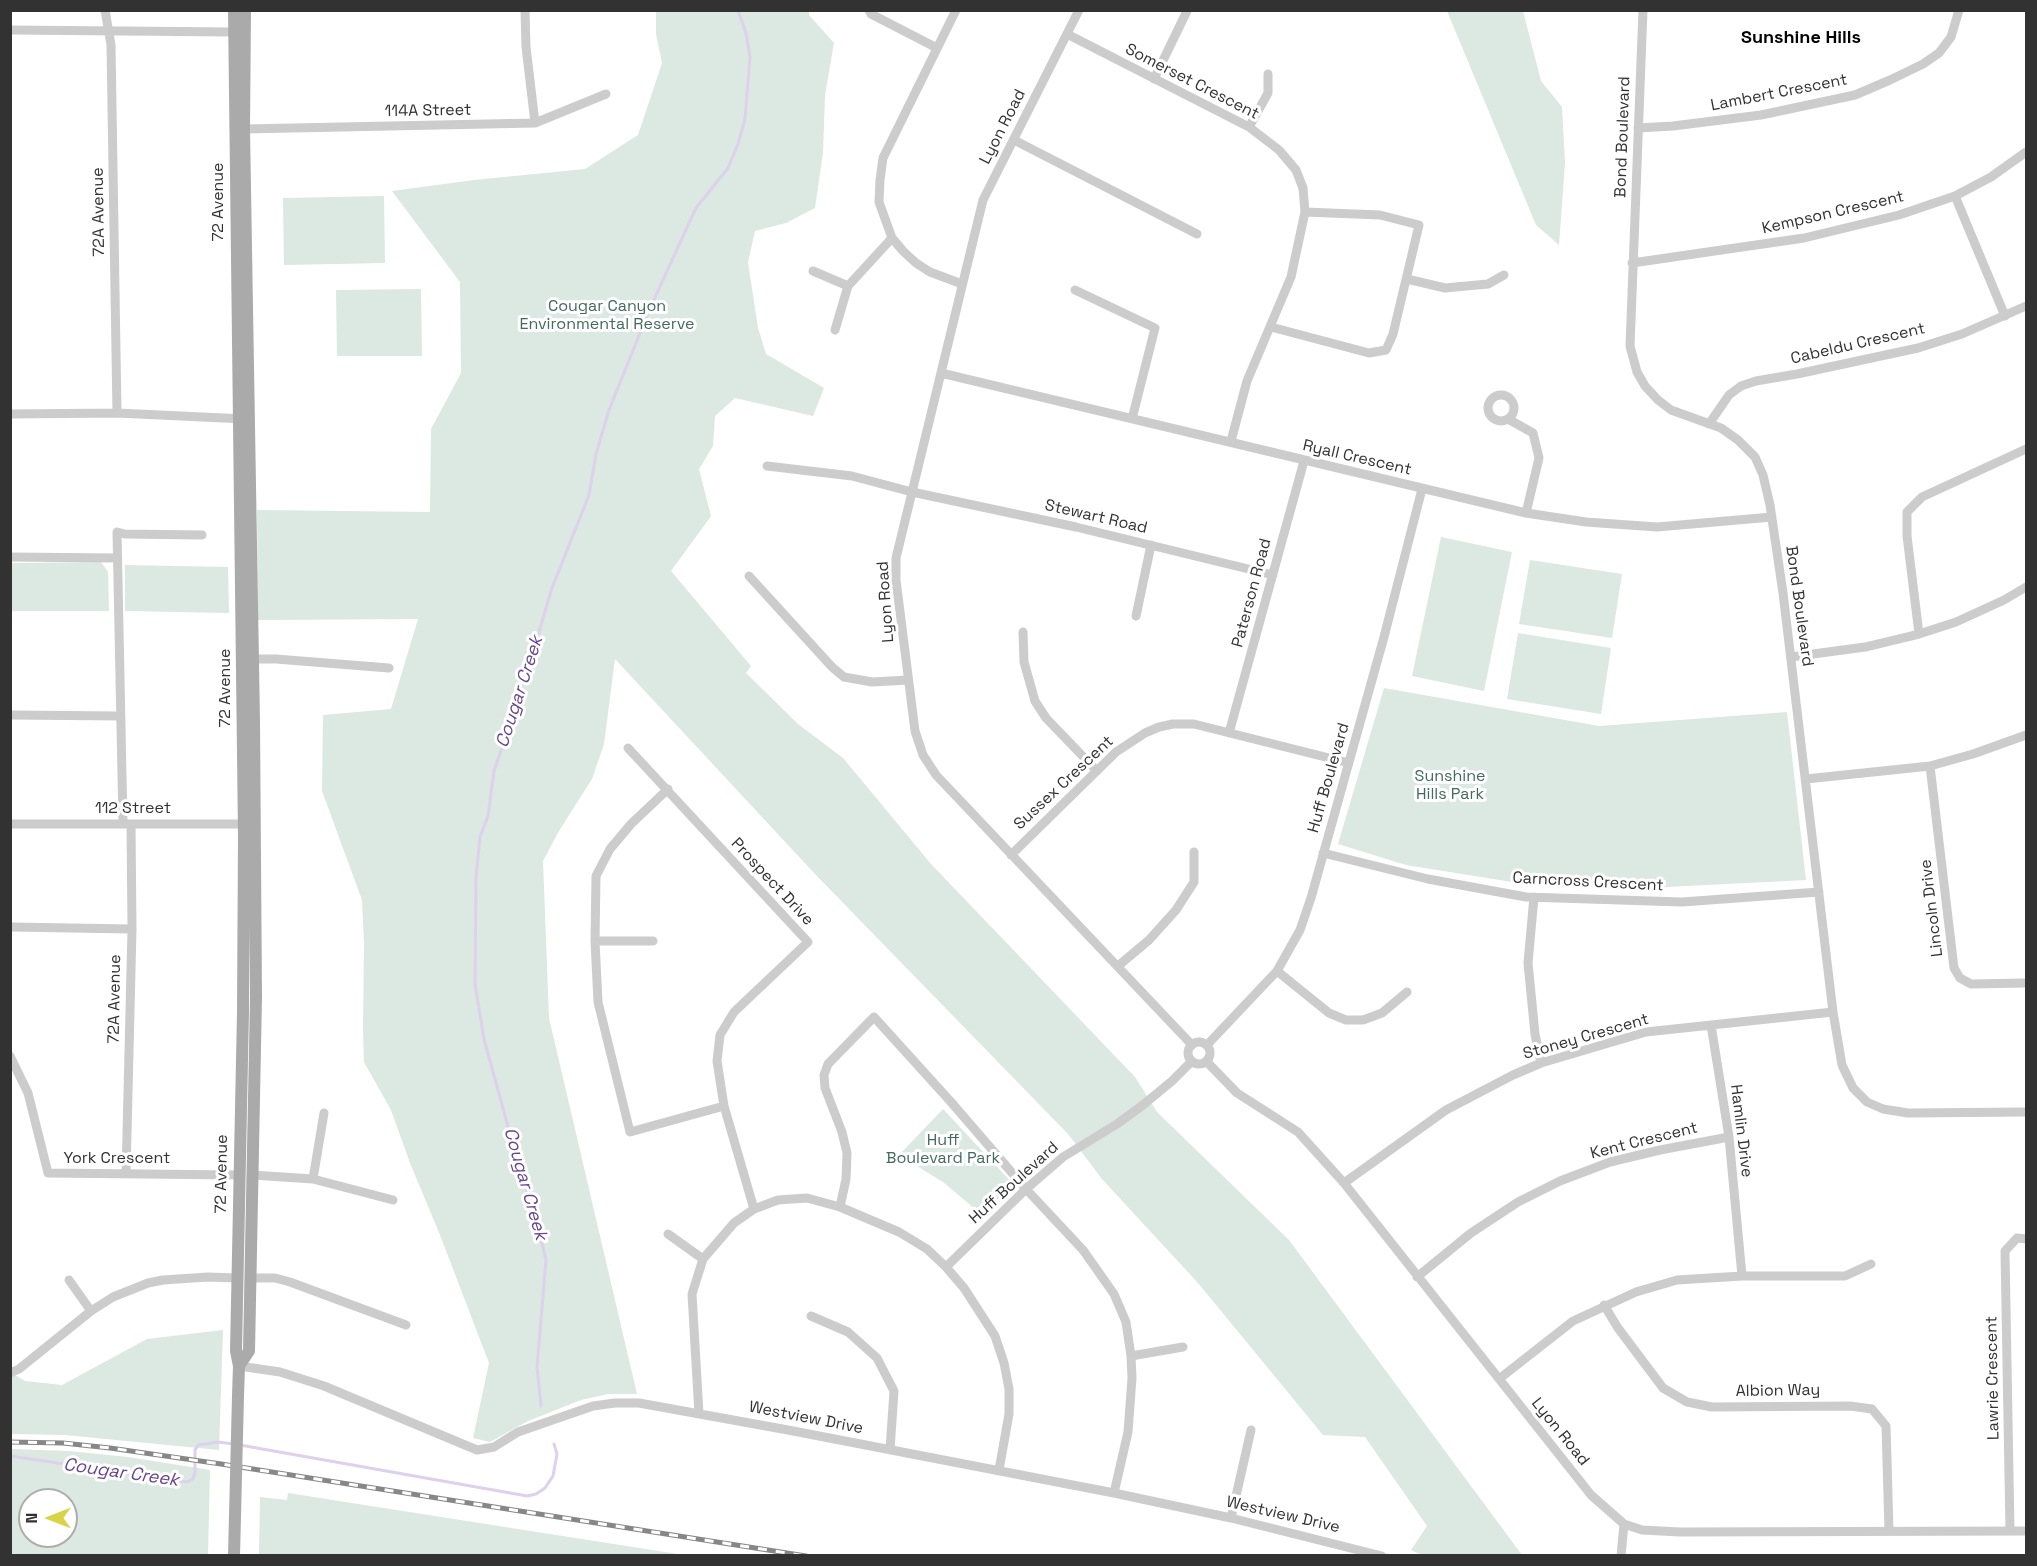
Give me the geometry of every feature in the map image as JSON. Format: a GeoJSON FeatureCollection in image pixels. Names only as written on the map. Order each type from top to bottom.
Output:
{"type":"FeatureCollection","features":[{"type":"Feature","properties":{"kind":"main road","name":"72 Avenue"},"geometry":{"type":"LineString","coordinates":[[234,10],[243,419],[254,659],[238,1175],[236,1351],[239,1366],[234,1556]]}},
{"type":"Feature","properties":{"kind":"main road","name":"72 Avenue"},"geometry":{"type":"LineString","coordinates":[[239,1366],[249,1351],[256,997],[241,509],[245,10]]}},
{"type":"Feature","properties":{"kind":"street","name":"72A Avenue"},"geometry":{"type":"LineString","coordinates":[[105,10],[110,31],[117,413]]}},
{"type":"Feature","properties":{"kind":"street"},"geometry":{"type":"LineString","coordinates":[[525,10],[525,48],[535,123]]}},
{"type":"Feature","properties":{"kind":"street"},"geometry":{"type":"LineString","coordinates":[[869,10],[871,14],[937,48]]}},
{"type":"Feature","properties":{"kind":"street"},"geometry":{"type":"LineString","coordinates":[[956,10],[883,158],[879,202],[892,238],[903,251],[923,268],[962,284]]}},
{"type":"Feature","properties":{"kind":"street","name":"Lyon Road"},"geometry":{"type":"LineString","coordinates":[[1079,10],[983,200],[896,558],[896,580],[915,731],[923,755],[936,775],[1192,1045]]}},
{"type":"Feature","properties":{"kind":"street","name":"Bond Boulevard"},"geometry":{"type":"LineString","coordinates":[[1643,10],[1630,346],[1637,372],[1645,386],[1658,400],[1671,410],[1721,428],[1738,440],[1755,457],[1763,475],[1772,518],[1791,657],[1833,1012],[1842,1065],[1853,1088],[1867,1102],[1883,1109],[1908,1113],[2026,1112]]}},
{"type":"Feature","properties":{"kind":"street","name":"Lambert Crescent"},"geometry":{"type":"LineString","coordinates":[[1638,128],[1761,115],[1855,95],[1898,76],[1940,53],[1951,37],[1959,10]]}},
{"type":"Feature","properties":{"kind":"street"},"geometry":{"type":"LineString","coordinates":[[1154,79],[1187,11]]}},
{"type":"Feature","properties":{"kind":"street"},"geometry":{"type":"LineString","coordinates":[[10,30],[234,32],[245,51]]}},
{"type":"Feature","properties":{"kind":"street","name":"Somerset Crescent"},"geometry":{"type":"LineString","coordinates":[[1067,34],[1249,127],[1280,150],[1296,171],[1303,188],[1305,212],[1291,277],[1247,381],[1231,441]]}},
{"type":"Feature","properties":{"kind":"street"},"geometry":{"type":"LineString","coordinates":[[1249,127],[1268,93],[1268,74]]}},
{"type":"Feature","properties":{"kind":"street","name":"114A Street"},"geometry":{"type":"LineString","coordinates":[[244,129],[535,123],[606,94]]}},
{"type":"Feature","properties":{"kind":"street"},"geometry":{"type":"LineString","coordinates":[[1014,140],[1197,234]]}},
{"type":"Feature","properties":{"kind":"street","name":"Kempson Crescent"},"geometry":{"type":"LineString","coordinates":[[1632,263],[1804,238],[1899,215],[1955,196],[1991,177],[2026,152]]}},
{"type":"Feature","properties":{"kind":"street"},"geometry":{"type":"LineString","coordinates":[[1955,196],[2005,316]]}},
{"type":"Feature","properties":{"kind":"street"},"geometry":{"type":"LineString","coordinates":[[1271,327],[1369,352],[1386,350],[1393,334],[1419,225],[1380,215],[1305,212]]}},
{"type":"Feature","properties":{"kind":"street"},"geometry":{"type":"LineString","coordinates":[[836,330],[848,286],[892,238]]}},
{"type":"Feature","properties":{"kind":"street"},"geometry":{"type":"LineString","coordinates":[[813,271],[848,286]]}},
{"type":"Feature","properties":{"kind":"street"},"geometry":{"type":"LineString","coordinates":[[1407,279],[1445,288],[1488,284],[1504,275]]}},
{"type":"Feature","properties":{"kind":"street"},"geometry":{"type":"LineString","coordinates":[[1076,290],[1155,328],[1132,419]]}},
{"type":"Feature","properties":{"kind":"street","name":"Cabeldu Crescent"},"geometry":{"type":"LineString","coordinates":[[1709,424],[1730,395],[1741,386],[1918,348],[1962,334],[2026,306]]}},
{"type":"Feature","properties":{"kind":"street","name":"Ryall Crescent"},"geometry":{"type":"LineString","coordinates":[[941,373],[1526,513],[1586,522],[1657,527],[1772,518]]}},
{"type":"Feature","properties":{"kind":"street"},"geometry":{"type":"LineString","coordinates":[[10,414],[117,413],[243,419]]}},
{"type":"Feature","properties":{"kind":"street"},"geometry":{"type":"LineString","coordinates":[[1508,419],[1533,433],[1539,458],[1526,513]]}},
{"type":"Feature","properties":{"kind":"street"},"geometry":{"type":"LineString","coordinates":[[1919,634],[1907,536],[1907,512],[1922,497],[2026,449]]}},
{"type":"Feature","properties":{"kind":"street","name":"Paterson Road"},"geometry":{"type":"LineString","coordinates":[[1229,733],[1304,461]]}},
{"type":"Feature","properties":{"kind":"street","name":"Stewart Road"},"geometry":{"type":"LineString","coordinates":[[767,465],[852,476],[912,492],[1273,574]]}},
{"type":"Feature","properties":{"kind":"street","name":"Huff Boulevard"},"geometry":{"type":"LineString","coordinates":[[1207,1045],[1277,971],[1299,930],[1349,764],[1422,489]]}},
{"type":"Feature","properties":{"kind":"street","name":"72A Avenue"},"geometry":{"type":"LineString","coordinates":[[126,1174],[132,929],[120,716],[117,532],[202,536]]}},
{"type":"Feature","properties":{"kind":"street"},"geometry":{"type":"LineString","coordinates":[[1136,616],[1151,545]]}},
{"type":"Feature","properties":{"kind":"street"},"geometry":{"type":"LineString","coordinates":[[10,557],[117,558]]}},
{"type":"Feature","properties":{"kind":"street"},"geometry":{"type":"LineString","coordinates":[[749,576],[832,667],[844,677],[872,682],[908,680]]}},
{"type":"Feature","properties":{"kind":"street"},"geometry":{"type":"LineString","coordinates":[[1791,657],[1865,647],[1919,634],[1956,622],[2026,587]]}},
{"type":"Feature","properties":{"kind":"street"},"geometry":{"type":"LineString","coordinates":[[1023,632],[1024,662],[1035,701],[1046,718],[1096,771]]}},
{"type":"Feature","properties":{"kind":"street","name":"72 Avenue"},"geometry":{"type":"LineString","coordinates":[[254,659],[389,668]]}},
{"type":"Feature","properties":{"kind":"street"},"geometry":{"type":"LineString","coordinates":[[10,715],[120,716]]}},
{"type":"Feature","properties":{"kind":"street","name":"Sussex Crescent"},"geometry":{"type":"LineString","coordinates":[[1011,855],[1116,752],[1145,733],[1159,727],[1194,724],[1349,764]]}},
{"type":"Feature","properties":{"kind":"street"},"geometry":{"type":"LineString","coordinates":[[1806,779],[1930,766],[2026,735]]}},
{"type":"Feature","properties":{"kind":"street","name":"Prospect Drive"},"geometry":{"type":"LineString","coordinates":[[628,748],[808,942],[734,1012],[720,1035],[717,1061],[724,1106],[754,1209]]}},
{"type":"Feature","properties":{"kind":"street","name":"Lincoln Drive"},"geometry":{"type":"LineString","coordinates":[[1930,766],[1954,968],[1960,978],[1971,984],[2026,983]]}},
{"type":"Feature","properties":{"kind":"street"},"geometry":{"type":"LineString","coordinates":[[668,789],[631,824],[610,849],[596,876],[595,941],[598,1002],[630,1132],[724,1106]]}},
{"type":"Feature","properties":{"kind":"street","name":"112 Street"},"geometry":{"type":"LineString","coordinates":[[10,824],[249,825]]}},
{"type":"Feature","properties":{"kind":"street"},"geometry":{"type":"LineString","coordinates":[[1118,966],[1149,940],[1194,882],[1194,852]]}},
{"type":"Feature","properties":{"kind":"street","name":"Carncross Crescent"},"geometry":{"type":"LineString","coordinates":[[1323,854],[1428,879],[1534,897],[1682,902],[1819,892]]}},
{"type":"Feature","properties":{"kind":"street"},"geometry":{"type":"LineString","coordinates":[[1534,897],[1528,963],[1535,1034],[1541,1063]]}},
{"type":"Feature","properties":{"kind":"street"},"geometry":{"type":"LineString","coordinates":[[10,927],[132,929]]}},
{"type":"Feature","properties":{"kind":"street"},"geometry":{"type":"LineString","coordinates":[[595,941],[653,941]]}},
{"type":"Feature","properties":{"kind":"street"},"geometry":{"type":"LineString","coordinates":[[1277,971],[1329,1013],[1346,1020],[1363,1020],[1382,1013],[1407,992]]}},
{"type":"Feature","properties":{"kind":"street","name":"Stoney Crescent"},"geometry":{"type":"LineString","coordinates":[[1344,1183],[1446,1110],[1541,1063],[1646,1032],[1833,1012]]}},
{"type":"Feature","properties":{"kind":"street"},"geometry":{"type":"LineString","coordinates":[[840,1207],[846,1179],[847,1153],[842,1132],[825,1088],[824,1075],[828,1064],[874,1017],[1083,1250],[1114,1294],[1126,1322],[1132,1378],[1128,1432],[1114,1493]]}},
{"type":"Feature","properties":{"kind":"street","name":"Hamlin Drive"},"geometry":{"type":"LineString","coordinates":[[1711,1025],[1729,1137],[1742,1276]]}},
{"type":"Feature","properties":{"kind":"street"},"geometry":{"type":"LineString","coordinates":[[1200,1042],[1207,1045],[1210,1052],[1206,1061],[1200,1064],[1192,1061],[1188,1053],[1192,1045],[1200,1042]]}},
{"type":"Feature","properties":{"kind":"street","name":"York Crescent"},"geometry":{"type":"LineString","coordinates":[[10,1056],[28,1093],[48,1173],[238,1175]]}},
{"type":"Feature","properties":{"kind":"street","name":"Huff Boulevard"},"geometry":{"type":"LineString","coordinates":[[946,1267],[1026,1189],[1063,1157],[1143,1105],[1192,1061]]}},
{"type":"Feature","properties":{"kind":"street","name":"Lyon Road"},"geometry":{"type":"LineString","coordinates":[[1206,1061],[1236,1093],[1298,1132],[1344,1183],[1591,1495],[1624,1524],[1642,1530],[1680,1532],[2026,1531]]}},
{"type":"Feature","properties":{"kind":"street"},"geometry":{"type":"LineString","coordinates":[[314,1179],[324,1113]]}},
{"type":"Feature","properties":{"kind":"street","name":"Kent Crescent"},"geometry":{"type":"LineString","coordinates":[[1417,1277],[1471,1233],[1518,1202],[1560,1180],[1610,1162],[1729,1137]]}},
{"type":"Feature","properties":{"kind":"street"},"geometry":{"type":"LineString","coordinates":[[252,1175],[314,1179],[393,1200]]}},
{"type":"Feature","properties":{"kind":"street"},"geometry":{"type":"LineString","coordinates":[[699,1414],[692,1294],[703,1259],[734,1223],[754,1209],[778,1200],[807,1198],[840,1207],[899,1232],[927,1249],[946,1267],[980,1311],[995,1336],[1004,1363],[1009,1389],[1009,1414],[999,1470]]}},
{"type":"Feature","properties":{"kind":"street"},"geometry":{"type":"LineString","coordinates":[[668,1234],[703,1259]]}},
{"type":"Feature","properties":{"kind":"street","name":"Lawrie Crescent"},"geometry":{"type":"LineString","coordinates":[[2010,1531],[2005,1251],[2017,1239],[2026,1239]]}},
{"type":"Feature","properties":{"kind":"street"},"geometry":{"type":"LineString","coordinates":[[1499,1379],[1572,1321],[1636,1292],[1677,1280],[1742,1276],[1845,1275],[1871,1264]]}},
{"type":"Feature","properties":{"kind":"street"},"geometry":{"type":"LineString","coordinates":[[10,1373],[113,1297],[156,1281],[178,1278],[237,1278]]}},
{"type":"Feature","properties":{"kind":"street"},"geometry":{"type":"LineString","coordinates":[[250,1278],[274,1278],[291,1282],[405,1325]]}},
{"type":"Feature","properties":{"kind":"street"},"geometry":{"type":"LineString","coordinates":[[69,1280],[91,1311]]}},
{"type":"Feature","properties":{"kind":"street","name":"Albion Way"},"geometry":{"type":"LineString","coordinates":[[1604,1305],[1618,1328],[1663,1388],[1687,1402],[1712,1407],[1850,1406],[1872,1408],[1886,1426],[1889,1531]]}},
{"type":"Feature","properties":{"kind":"street"},"geometry":{"type":"LineString","coordinates":[[811,1316],[848,1332],[877,1358],[894,1391],[890,1450]]}},
{"type":"Feature","properties":{"kind":"street"},"geometry":{"type":"LineString","coordinates":[[1131,1356],[1183,1347]]}},
{"type":"Feature","properties":{"kind":"street","name":"Westview Drive"},"geometry":{"type":"LineString","coordinates":[[239,1366],[280,1372],[324,1386],[477,1450],[494,1447],[518,1432],[593,1406],[636,1403],[1114,1493],[1231,1518],[1382,1556]]}},
{"type":"Feature","properties":{"kind":"street"},"geometry":{"type":"LineString","coordinates":[[1231,1518],[1251,1430]]}},
{"type":"Feature","properties":{"kind":"street"},"geometry":{"type":"LineString","coordinates":[[1621,1556],[1624,1524]]}},
{"type":"Feature","properties":{"kind":"green space","name":"Cougar Canyon Environmental Reserve"},"geometry":{"type":"Polygon","coordinates":[[[656,11],[809,11],[809,15],[834,43],[825,95],[823,153],[815,208],[786,223],[755,231],[748,262],[758,328],[766,354],[824,388],[813,416],[735,398],[715,416],[713,446],[699,469],[711,516],[671,571],[751,666],[746,673],[798,724],[843,758],[931,864],[1135,1077],[1157,1112],[1289,1240],[1522,1555],[1424,1556],[1411,1550],[1427,1526],[1365,1437],[1323,1435],[1198,1283],[1102,1179],[1068,1134],[815,874],[615,659],[604,744],[592,779],[543,861],[549,1018],[637,1394],[608,1394],[581,1400],[528,1421],[490,1442],[473,1438],[489,1363],[391,1110],[364,1062],[362,900],[322,791],[323,715],[391,709],[418,619],[258,620],[257,510],[430,512],[431,429],[461,373],[460,282],[392,191],[585,169],[638,135],[662,63],[656,34],[656,11]]]}},
{"type":"Feature","properties":{"kind":"green space"},"geometry":{"type":"Polygon","coordinates":[[[1447,11],[1523,11],[1541,81],[1562,107],[1565,163],[1559,245],[1536,225],[1447,11]]]}},
{"type":"Feature","properties":{"kind":"green space"},"geometry":{"type":"Polygon","coordinates":[[[384,196],[385,263],[284,265],[283,198],[384,196]]]}},
{"type":"Feature","properties":{"kind":"green space"},"geometry":{"type":"Polygon","coordinates":[[[421,289],[422,356],[337,356],[336,290],[421,289]]]}},
{"type":"Feature","properties":{"kind":"green space"},"geometry":{"type":"Polygon","coordinates":[[[1441,537],[1512,552],[1484,691],[1412,676],[1441,537]]]}},
{"type":"Feature","properties":{"kind":"green space"},"geometry":{"type":"Polygon","coordinates":[[[1530,560],[1622,574],[1612,638],[1519,624],[1530,560]]]}},
{"type":"Feature","properties":{"kind":"green space"},"geometry":{"type":"Polygon","coordinates":[[[101,562],[108,572],[109,611],[11,611],[11,563],[101,562]]]}},
{"type":"Feature","properties":{"kind":"green space"},"geometry":{"type":"Polygon","coordinates":[[[125,565],[228,567],[229,613],[125,611],[125,565]]]}},
{"type":"Feature","properties":{"kind":"green space"},"geometry":{"type":"Polygon","coordinates":[[[1518,633],[1611,648],[1601,714],[1507,699],[1518,633]]]}},
{"type":"Feature","properties":{"kind":"green space","name":"Sunshine Hills Park"},"geometry":{"type":"Polygon","coordinates":[[[1384,688],[1599,726],[1787,712],[1806,880],[1666,887],[1543,887],[1406,865],[1338,844],[1384,688]]]}},
{"type":"Feature","properties":{"kind":"green space","name":"Huff Boulevard Park"},"geometry":{"type":"Polygon","coordinates":[[[943,1109],[1014,1185],[981,1214],[943,1182],[899,1155],[943,1109]]]}},
{"type":"Feature","properties":{"kind":"green space"},"geometry":{"type":"Polygon","coordinates":[[[223,1330],[219,1450],[65,1435],[11,1434],[10,1372],[25,1381],[62,1385],[147,1339],[223,1330]]]}},
{"type":"Feature","properties":{"kind":"green space"},"geometry":{"type":"Polygon","coordinates":[[[11,1449],[69,1451],[128,1457],[210,1470],[208,1555],[11,1555],[11,1449]]]}},
{"type":"Feature","properties":{"kind":"green space"},"geometry":{"type":"Polygon","coordinates":[[[288,1493],[684,1555],[259,1555],[260,1497],[287,1500],[288,1493]]]}},
{"type":"Feature","properties":{"kind":"waterway","name":"Cougar Creek"},"geometry":{"type":"LineString","coordinates":[[541,1406],[537,1367],[546,1260],[533,1204],[526,1189],[522,1168],[513,1145],[484,1039],[475,984],[476,877],[480,837],[488,816],[494,771],[506,736],[510,713],[528,669],[552,588],[589,495],[596,454],[609,410],[651,306],[696,208],[728,168],[738,144],[745,119],[750,57],[746,33],[738,10]]}},
{"type":"Feature","properties":{"kind":"waterway","name":"Cougar Creek"},"geometry":{"type":"LineString","coordinates":[[10,1456],[187,1482],[193,1479],[195,1450],[198,1445],[218,1442],[234,1444]]}},
{"type":"Feature","properties":{"kind":"waterway","name":"Cougar Creek"},"geometry":{"type":"LineString","coordinates":[[240,1445],[527,1496],[536,1494],[545,1488],[553,1476],[557,1454],[554,1444]]}},
{"type":"Feature","properties":{"kind":"railway"},"geometry":{"type":"LineString","coordinates":[[10,1442],[63,1443],[110,1448],[806,1556]]}},
{"type":"Feature","properties":{"kind":"district","name":"Sunshine Hills"},"geometry":{"type":"Point","coordinates":[1801,38]}}]}
